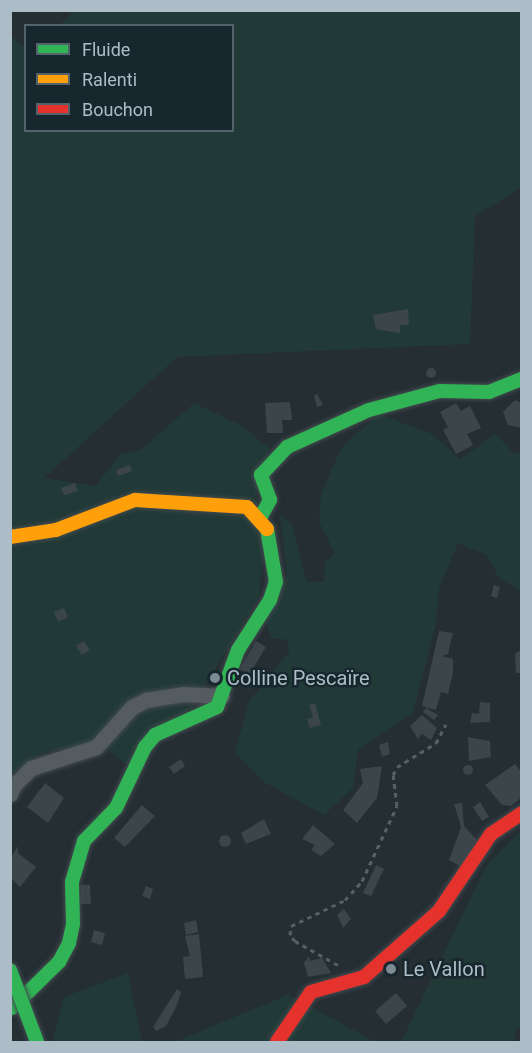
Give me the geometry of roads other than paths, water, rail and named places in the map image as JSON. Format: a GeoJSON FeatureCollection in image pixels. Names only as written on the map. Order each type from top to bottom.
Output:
{"type":"FeatureCollection","features":[{"type":"Feature","properties":{"kind":"main road"},"geometry":{"type":"LineString","coordinates":[[260,518],[270,501],[261,475],[288,447],[355,414],[440,391],[489,392],[522,379]]}},
{"type":"Feature","properties":{"kind":"main road"},"geometry":{"type":"LineString","coordinates":[[10,537],[57,530],[135,500],[150,498],[247,507],[260,518],[269,531],[276,582],[270,600],[238,650],[217,708],[207,715],[167,726],[145,747],[127,790],[84,841],[76,859],[69,943],[59,962],[10,1009]]}},
{"type":"Feature","properties":{"kind":"main road"},"geometry":{"type":"LineString","coordinates":[[277,1042],[311,992],[364,977],[384,962],[439,911],[491,834],[522,813]]}},
{"type":"Feature","properties":{"kind":"main road"},"geometry":{"type":"LineString","coordinates":[[10,970],[37,1042]]}},
{"type":"Feature","properties":{"kind":"street"},"geometry":{"type":"LineString","coordinates":[[10,794],[13,786],[31,768],[96,747],[132,707],[147,700],[183,694],[222,696]]}},
{"type":"Feature","properties":{"kind":"place","name":"Colline Pescaïre"},"geometry":{"type":"Point","coordinates":[215,678]}},
{"type":"Feature","properties":{"kind":"place","name":"Le Vallon"},"geometry":{"type":"Point","coordinates":[391,969]}}]}
